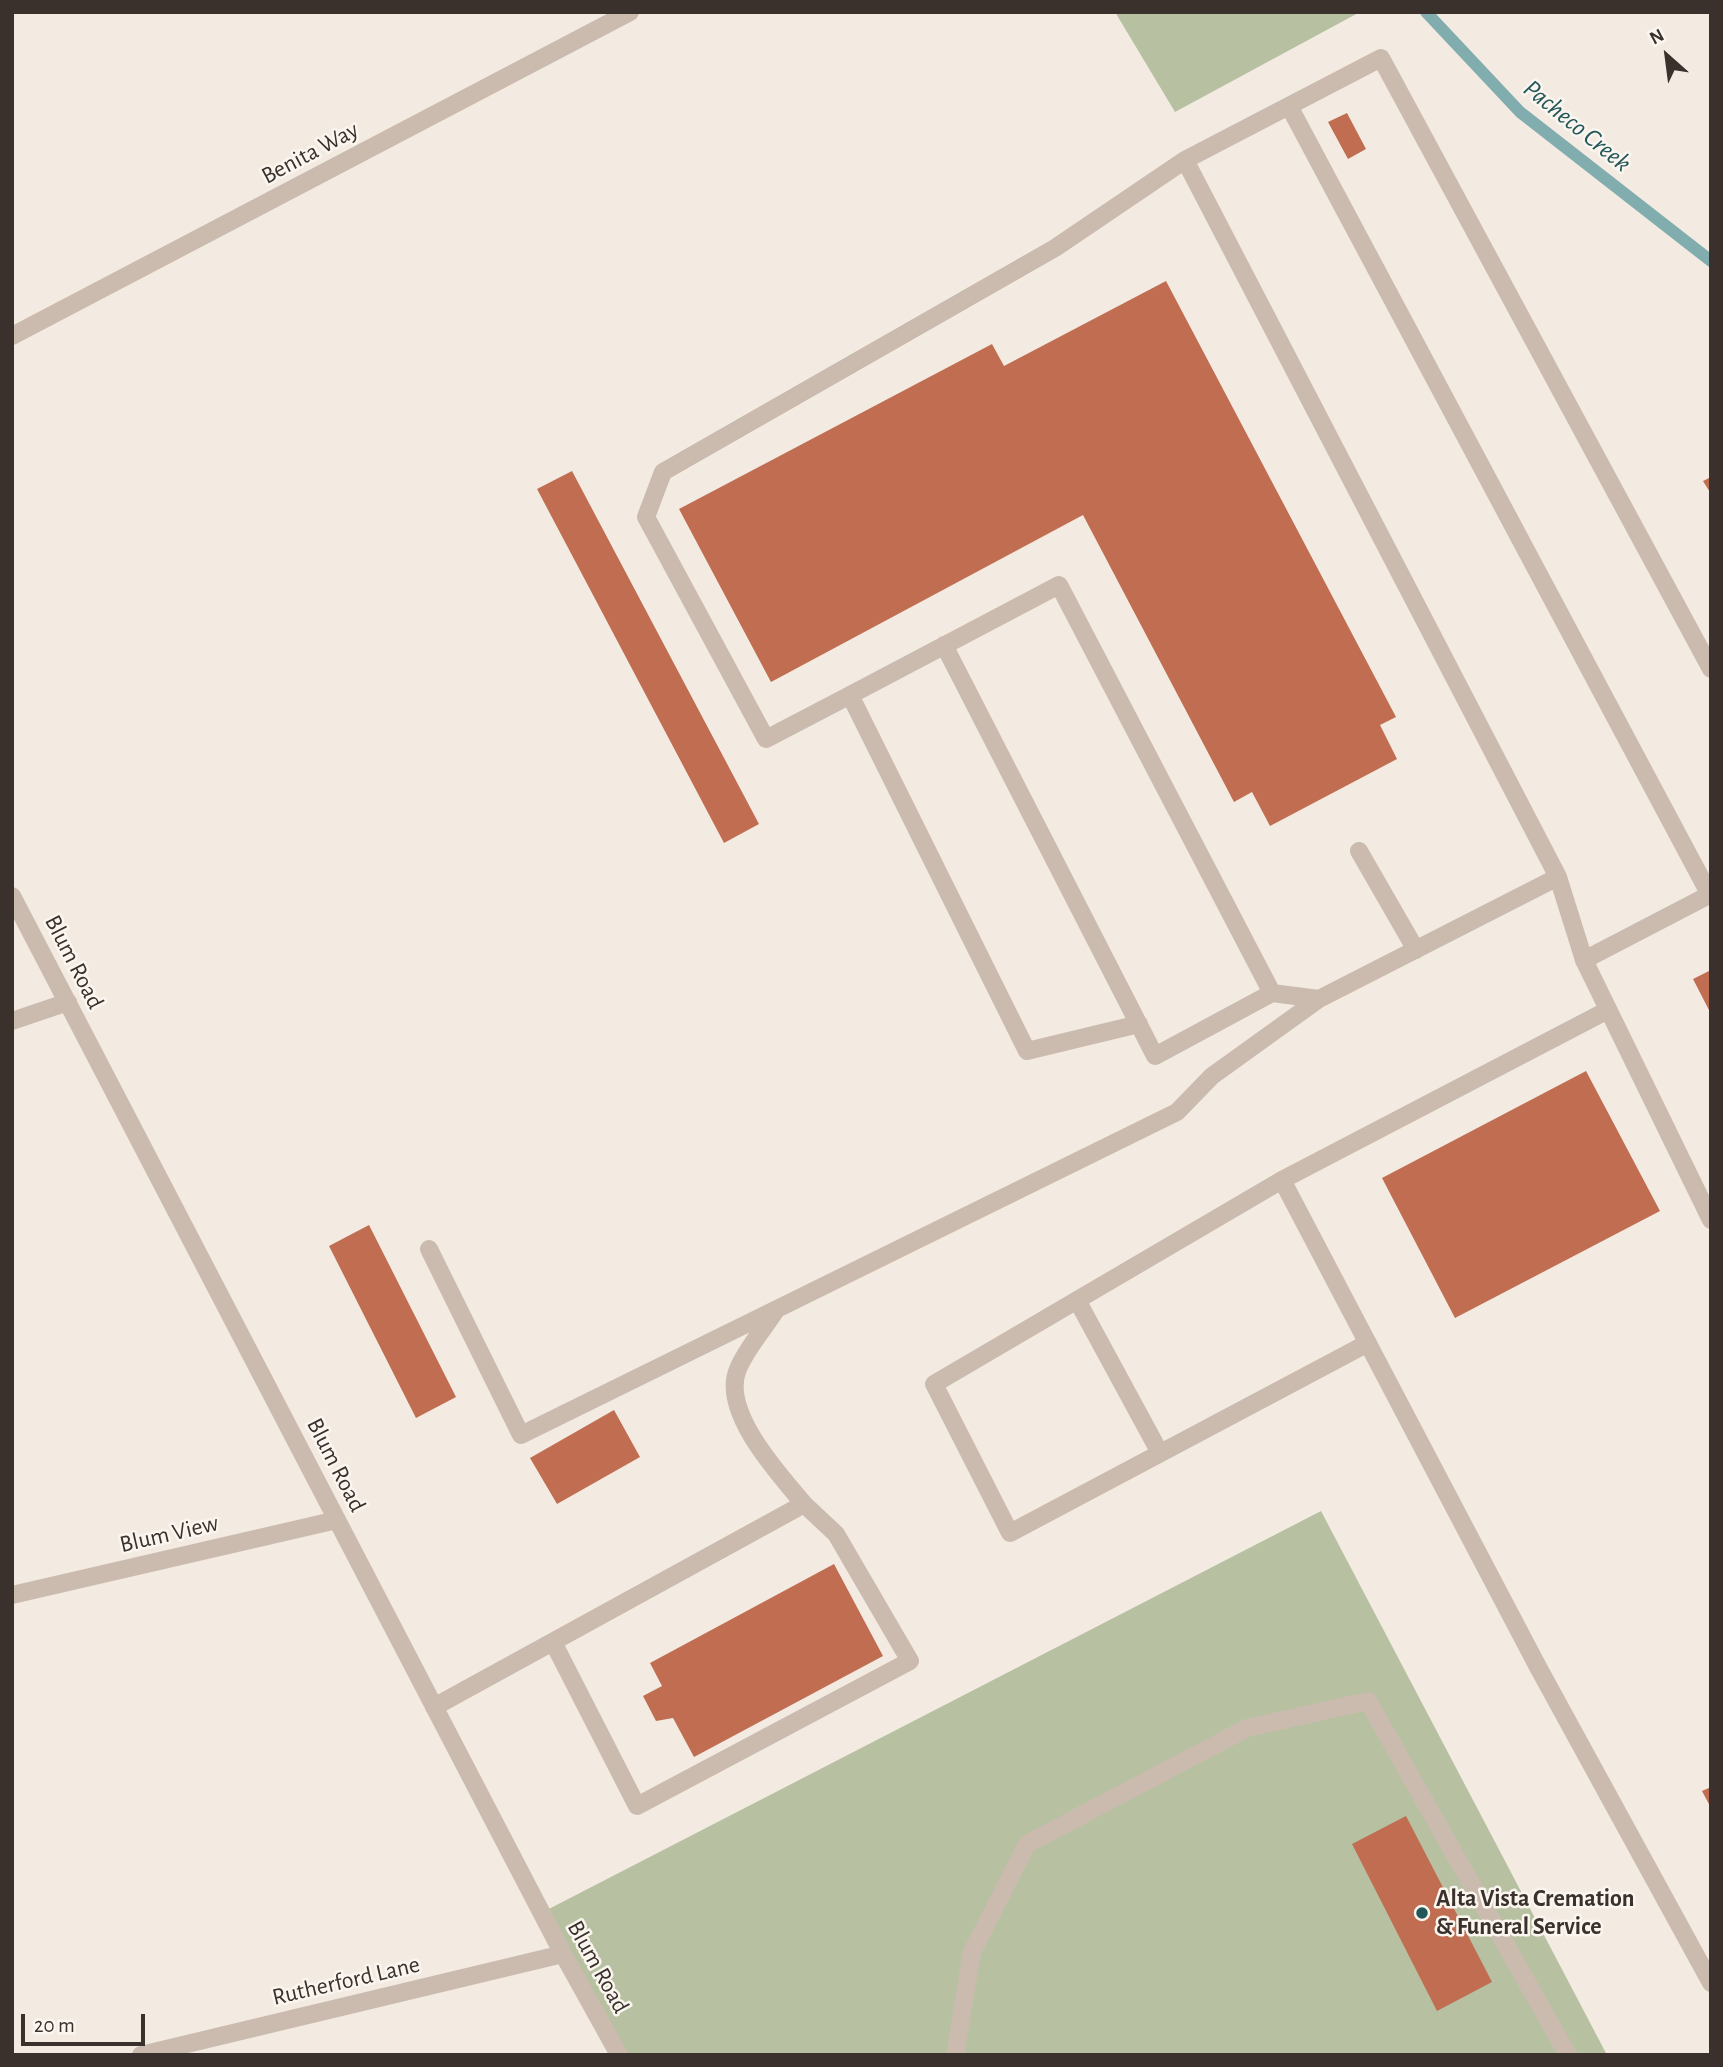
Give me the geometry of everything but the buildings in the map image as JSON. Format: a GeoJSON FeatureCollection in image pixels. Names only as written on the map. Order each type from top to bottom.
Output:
{"type":"FeatureCollection","features":[{"type":"Feature","properties":{"kind":"street","name":"Benita Way"},"geometry":{"type":"LineString","coordinates":[[12,337],[631,12]]}},
{"type":"Feature","properties":{"kind":"street"},"geometry":{"type":"LineString","coordinates":[[1272,993],[1059,585],[766,739],[646,517],[663,472],[1055,248],[1185,160],[1381,58],[1711,669]]}},
{"type":"Feature","properties":{"kind":"street"},"geometry":{"type":"LineString","coordinates":[[1289,106],[1711,895],[1584,960]]}},
{"type":"Feature","properties":{"kind":"street"},"geometry":{"type":"LineString","coordinates":[[1185,160],[1558,877],[1584,960],[1711,1220]]}},
{"type":"Feature","properties":{"kind":"street"},"geometry":{"type":"LineString","coordinates":[[944,645],[1155,1056],[1272,993],[1319,999]]}},
{"type":"Feature","properties":{"kind":"street"},"geometry":{"type":"LineString","coordinates":[[850,695],[1027,1051],[1139,1024]]}},
{"type":"Feature","properties":{"kind":"street"},"geometry":{"type":"LineString","coordinates":[[1359,852],[1416,950]]}},
{"type":"Feature","properties":{"kind":"street"},"geometry":{"type":"LineString","coordinates":[[429,1249],[521,1435],[1177,1112],[1212,1076],[1319,999],[1558,877]]}},
{"type":"Feature","properties":{"kind":"street","name":"Blum Road"},"geometry":{"type":"LineString","coordinates":[[12,896],[563,1954],[619,2055]]}},
{"type":"Feature","properties":{"kind":"street"},"geometry":{"type":"LineString","coordinates":[[12,1021],[68,1002]]}},
{"type":"Feature","properties":{"kind":"street"},"geometry":{"type":"LineString","coordinates":[[1368,1343],[1010,1533],[933,1384],[1282,1180],[1608,1010]]}},
{"type":"Feature","properties":{"kind":"street"},"geometry":{"type":"LineString","coordinates":[[1282,1180],[1584,1752],[1711,1983]]}},
{"type":"Feature","properties":{"kind":"street"},"geometry":{"type":"LineString","coordinates":[[1077,1300],[1160,1453]]}},
{"type":"Feature","properties":{"kind":"street"},"geometry":{"type":"LineString","coordinates":[[553,1642],[637,1806],[910,1661],[836,1534],[804,1504],[761,1452],[735,1404],[737,1371],[776,1310]]}},
{"type":"Feature","properties":{"kind":"street"},"geometry":{"type":"LineString","coordinates":[[434,1707],[804,1504]]}},
{"type":"Feature","properties":{"kind":"street","name":"Blum View"},"geometry":{"type":"LineString","coordinates":[[12,1595],[337,1520]]}},
{"type":"Feature","properties":{"kind":"street"},"geometry":{"type":"LineString","coordinates":[[955,2055],[972,1952],[1027,1844],[1247,1728],[1368,1701],[1568,2055]]}},
{"type":"Feature","properties":{"kind":"street","name":"Rutherford Lane"},"geometry":{"type":"LineString","coordinates":[[141,2055],[563,1954]]}},
{"type":"Feature","properties":{"kind":"green space"},"geometry":{"type":"Polygon","coordinates":[[[1115,12],[1360,12],[1175,112],[1115,12]]]}},
{"type":"Feature","properties":{"kind":"green space"},"geometry":{"type":"Polygon","coordinates":[[[1321,1511],[1607,2055],[619,2055],[541,1913],[1321,1511]]]}},
{"type":"Feature","properties":{"kind":"waterway","name":"Pacheco Creek"},"geometry":{"type":"LineString","coordinates":[[1426,12],[1520,112],[1711,261]]}},
{"type":"Feature","properties":{"kind":"place","name":"Alta Vista Cremation & Funeral Service"},"geometry":{"type":"Point","coordinates":[1422,1913]}}]}
